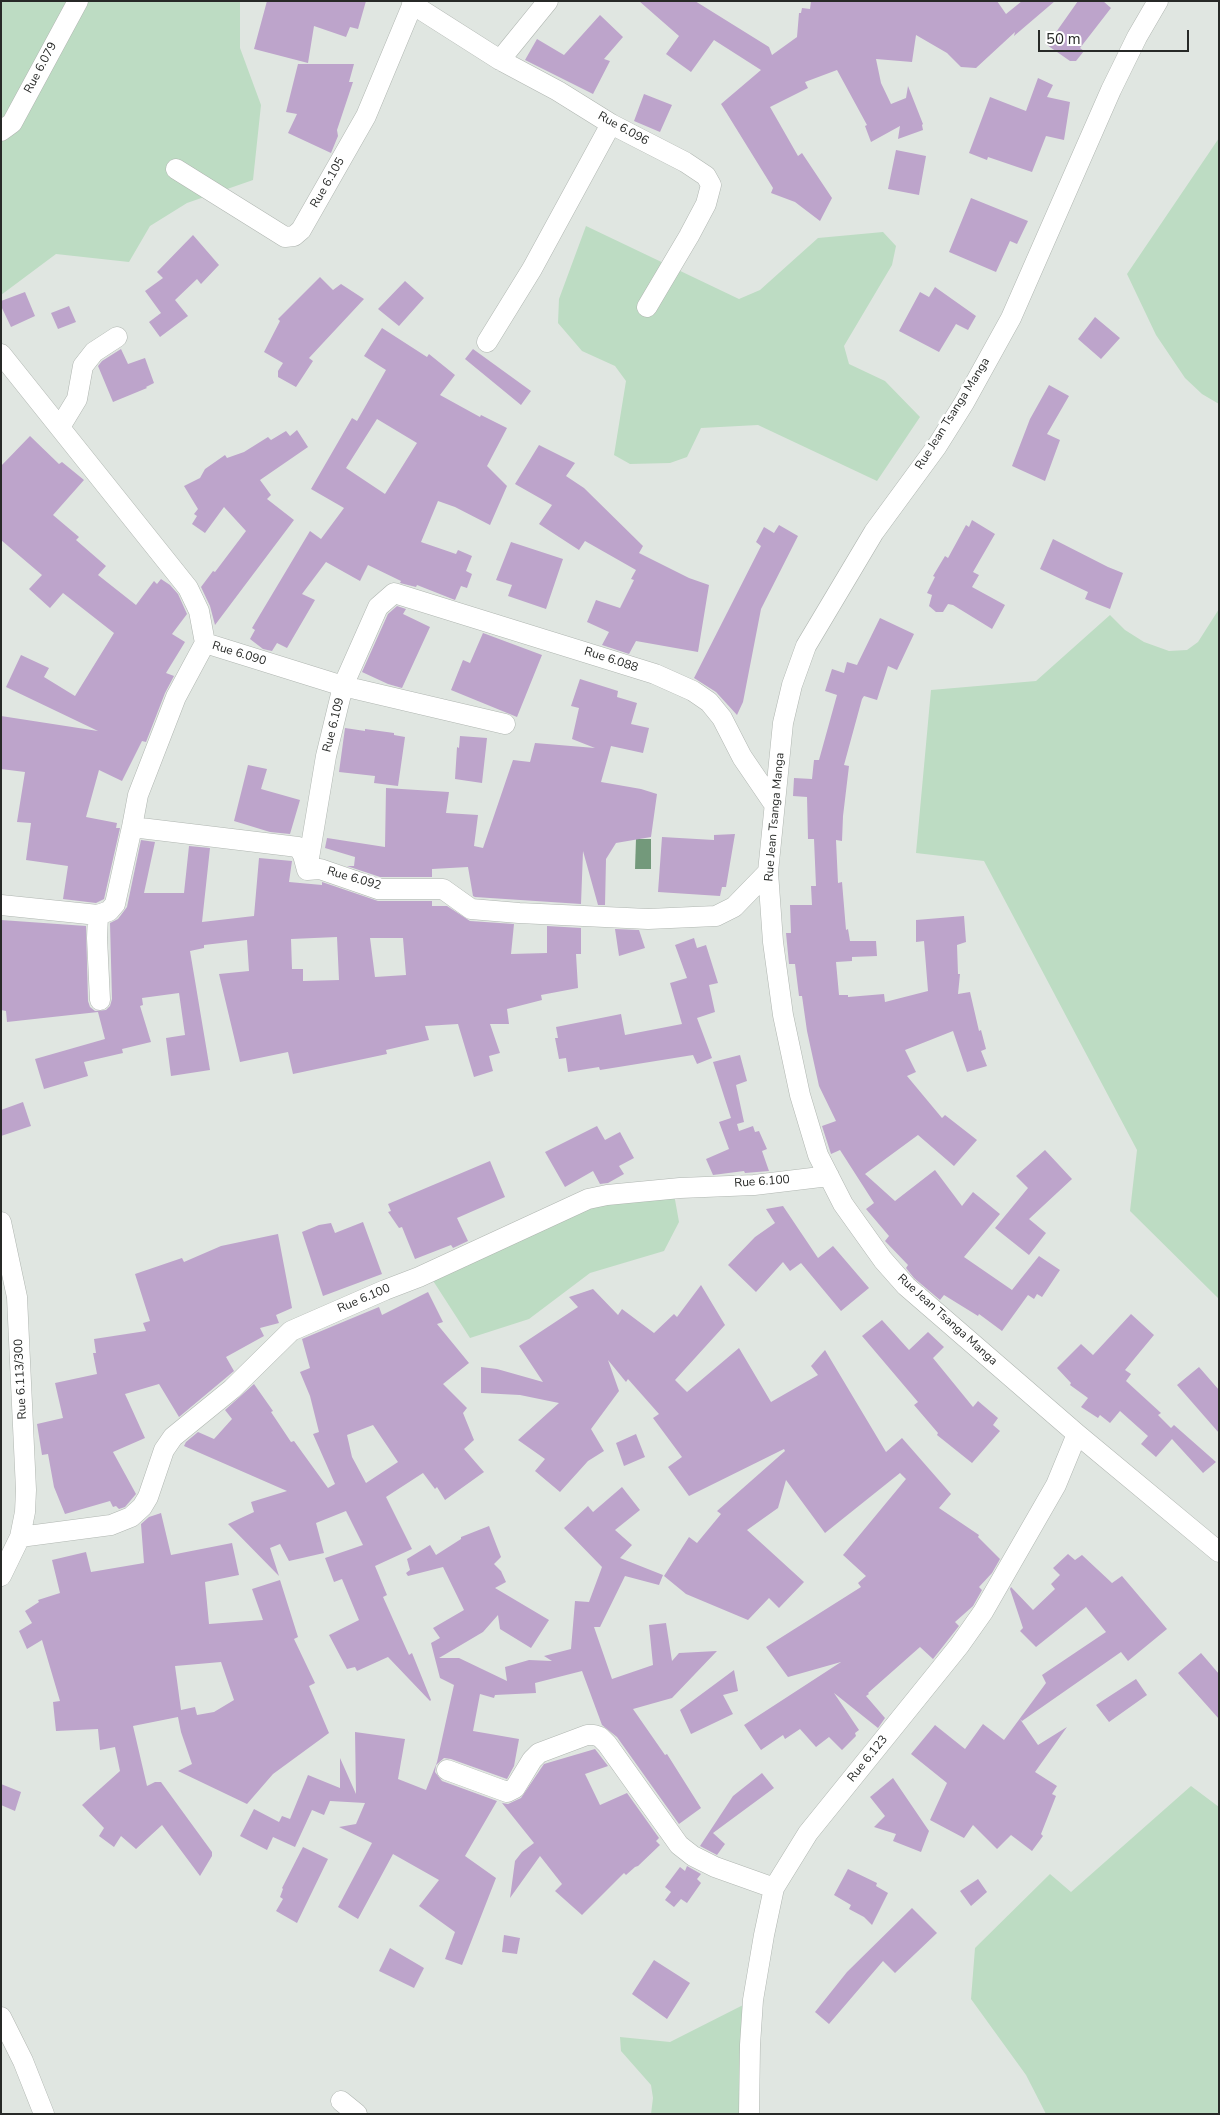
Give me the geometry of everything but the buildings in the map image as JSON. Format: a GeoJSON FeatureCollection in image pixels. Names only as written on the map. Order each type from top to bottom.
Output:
{"type":"FeatureCollection","features":[{"type":"Feature","properties":{"kind":"street","name":"Rue 6.079"},"geometry":{"type":"LineString","coordinates":[[1,131],[12,123],[78,1]]}},
{"type":"Feature","properties":{"kind":"street"},"geometry":{"type":"LineString","coordinates":[[500,60],[548,1]]}},
{"type":"Feature","properties":{"kind":"street","name":"Rue Jean Tsanga Manga"},"geometry":{"type":"LineString","coordinates":[[1158,1],[1137,37],[1111,90],[1011,318],[959,410],[936,446],[874,532],[806,646],[792,685],[783,723],[768,872],[773,942],[783,1015],[800,1095],[818,1155],[843,1204],[883,1260],[906,1286],[1077,1434],[1219,1552]]}},
{"type":"Feature","properties":{"kind":"street","name":"Rue 6.096"},"geometry":{"type":"LineString","coordinates":[[413,3],[500,60],[558,91],[611,124],[685,162],[706,176],[711,185],[706,204],[647,307]]}},
{"type":"Feature","properties":{"kind":"street","name":"Rue 6.105"},"geometry":{"type":"LineString","coordinates":[[176,169],[285,237],[294,236],[301,230],[366,116],[413,3]]}},
{"type":"Feature","properties":{"kind":"street"},"geometry":{"type":"LineString","coordinates":[[487,342],[532,269],[611,124]]}},
{"type":"Feature","properties":{"kind":"street"},"geometry":{"type":"LineString","coordinates":[[60,427],[77,399],[84,366],[94,352],[117,337]]}},
{"type":"Feature","properties":{"kind":"street","name":"Rue 6.090"},"geometry":{"type":"LineString","coordinates":[[1,354],[188,588],[199,611],[205,643],[343,686],[505,724]]}},
{"type":"Feature","properties":{"kind":"street","name":"Rue 6.088"},"geometry":{"type":"LineString","coordinates":[[394,593],[655,674],[693,691],[709,702],[722,718],[742,758],[774,804]]}},
{"type":"Feature","properties":{"kind":"street","name":"Rue 6.109"},"geometry":{"type":"LineString","coordinates":[[307,870],[326,756],[343,686],[378,607],[394,593]]}},
{"type":"Feature","properties":{"kind":"street"},"geometry":{"type":"LineString","coordinates":[[1,906],[98,915],[109,911],[115,904],[138,796],[176,697],[205,643]]}},
{"type":"Feature","properties":{"kind":"street"},"geometry":{"type":"LineString","coordinates":[[132,827],[298,847],[303,855],[307,870]]}},
{"type":"Feature","properties":{"kind":"street","name":"Rue 6.092"},"geometry":{"type":"LineString","coordinates":[[307,870],[320,869],[378,888],[443,889],[471,909],[605,919],[648,920],[706,917],[726,913],[768,872]]}},
{"type":"Feature","properties":{"kind":"street"},"geometry":{"type":"LineString","coordinates":[[98,915],[97,938],[100,1000]]}},
{"type":"Feature","properties":{"kind":"street","name":"Rue 6.100"},"geometry":{"type":"LineString","coordinates":[[20,1537],[111,1525],[131,1517],[142,1507],[148,1497],[164,1450],[173,1437],[232,1389],[292,1331],[419,1277],[588,1199],[607,1195],[680,1188],[754,1185],[829,1176]]}},
{"type":"Feature","properties":{"kind":"street","name":"Rue 6.113/300"},"geometry":{"type":"LineString","coordinates":[[1,1222],[17,1297],[26,1490],[25,1512],[20,1537]]}},
{"type":"Feature","properties":{"kind":"street","name":"Rue 6.123"},"geometry":{"type":"LineString","coordinates":[[749,2114],[750,2045],[755,1991],[774,1888],[808,1833],[959,1646],[982,1612],[1056,1485],[1077,1434]]}},
{"type":"Feature","properties":{"kind":"street"},"geometry":{"type":"LineString","coordinates":[[1,1576],[20,1537]]}},
{"type":"Feature","properties":{"kind":"street"},"geometry":{"type":"LineString","coordinates":[[447,1770],[507,1792],[514,1788],[538,1753],[587,1735],[600,1737],[607,1744],[679,1845],[693,1856],[715,1867],[774,1888]]}},
{"type":"Feature","properties":{"kind":"street"},"geometry":{"type":"LineString","coordinates":[[1,2018],[23,2061],[44,2114]]}},
{"type":"Feature","properties":{"kind":"street"},"geometry":{"type":"LineString","coordinates":[[341,2101],[357,2114]]}},
{"type":"Feature","properties":{"kind":"shaded area"},"geometry":{"type":"Polygon","coordinates":[[[1,1],[240,1],[240,48],[261,105],[253,180],[187,203],[150,226],[129,262],[56,254],[1,295],[1,1]]]}},
{"type":"Feature","properties":{"kind":"shaded area"},"geometry":{"type":"Polygon","coordinates":[[[1219,138],[1219,404],[1202,394],[1185,378],[1156,335],[1127,274],[1219,138]]]}},
{"type":"Feature","properties":{"kind":"shaded area"},"geometry":{"type":"Polygon","coordinates":[[[586,226],[739,299],[760,290],[818,238],[883,232],[896,246],[892,265],[844,346],[849,364],[885,381],[920,417],[877,481],[758,425],[701,428],[687,457],[670,463],[630,464],[614,455],[626,381],[615,366],[582,351],[558,323],[559,299],[586,226]]]}},
{"type":"Feature","properties":{"kind":"shaded area"},"geometry":{"type":"Polygon","coordinates":[[[1219,609],[1219,1299],[1130,1211],[1137,1150],[984,861],[916,853],[931,690],[1036,681],[1110,615],[1125,630],[1144,642],[1169,651],[1187,650],[1198,642],[1219,609]]]}},
{"type":"Feature","properties":{"kind":"shaded area"},"geometry":{"type":"Polygon","coordinates":[[[636,839],[651,839],[651,869],[635,869],[636,839]]]}},
{"type":"Feature","properties":{"kind":"shaded area"},"geometry":{"type":"Polygon","coordinates":[[[674,1194],[679,1222],[664,1251],[590,1273],[529,1319],[470,1338],[430,1276],[594,1202],[674,1194]]]}},
{"type":"Feature","properties":{"kind":"shaded area"},"geometry":{"type":"Polygon","coordinates":[[[1191,1786],[1219,1807],[1219,2114],[1046,2114],[1026,2075],[971,1999],[975,1948],[1050,1874],[1071,1892],[1191,1786]]]}},
{"type":"Feature","properties":{"kind":"shaded area"},"geometry":{"type":"Polygon","coordinates":[[[753,2000],[749,2114],[651,2114],[653,2098],[651,2085],[621,2051],[620,2037],[670,2042],[753,2000]]]}}]}
